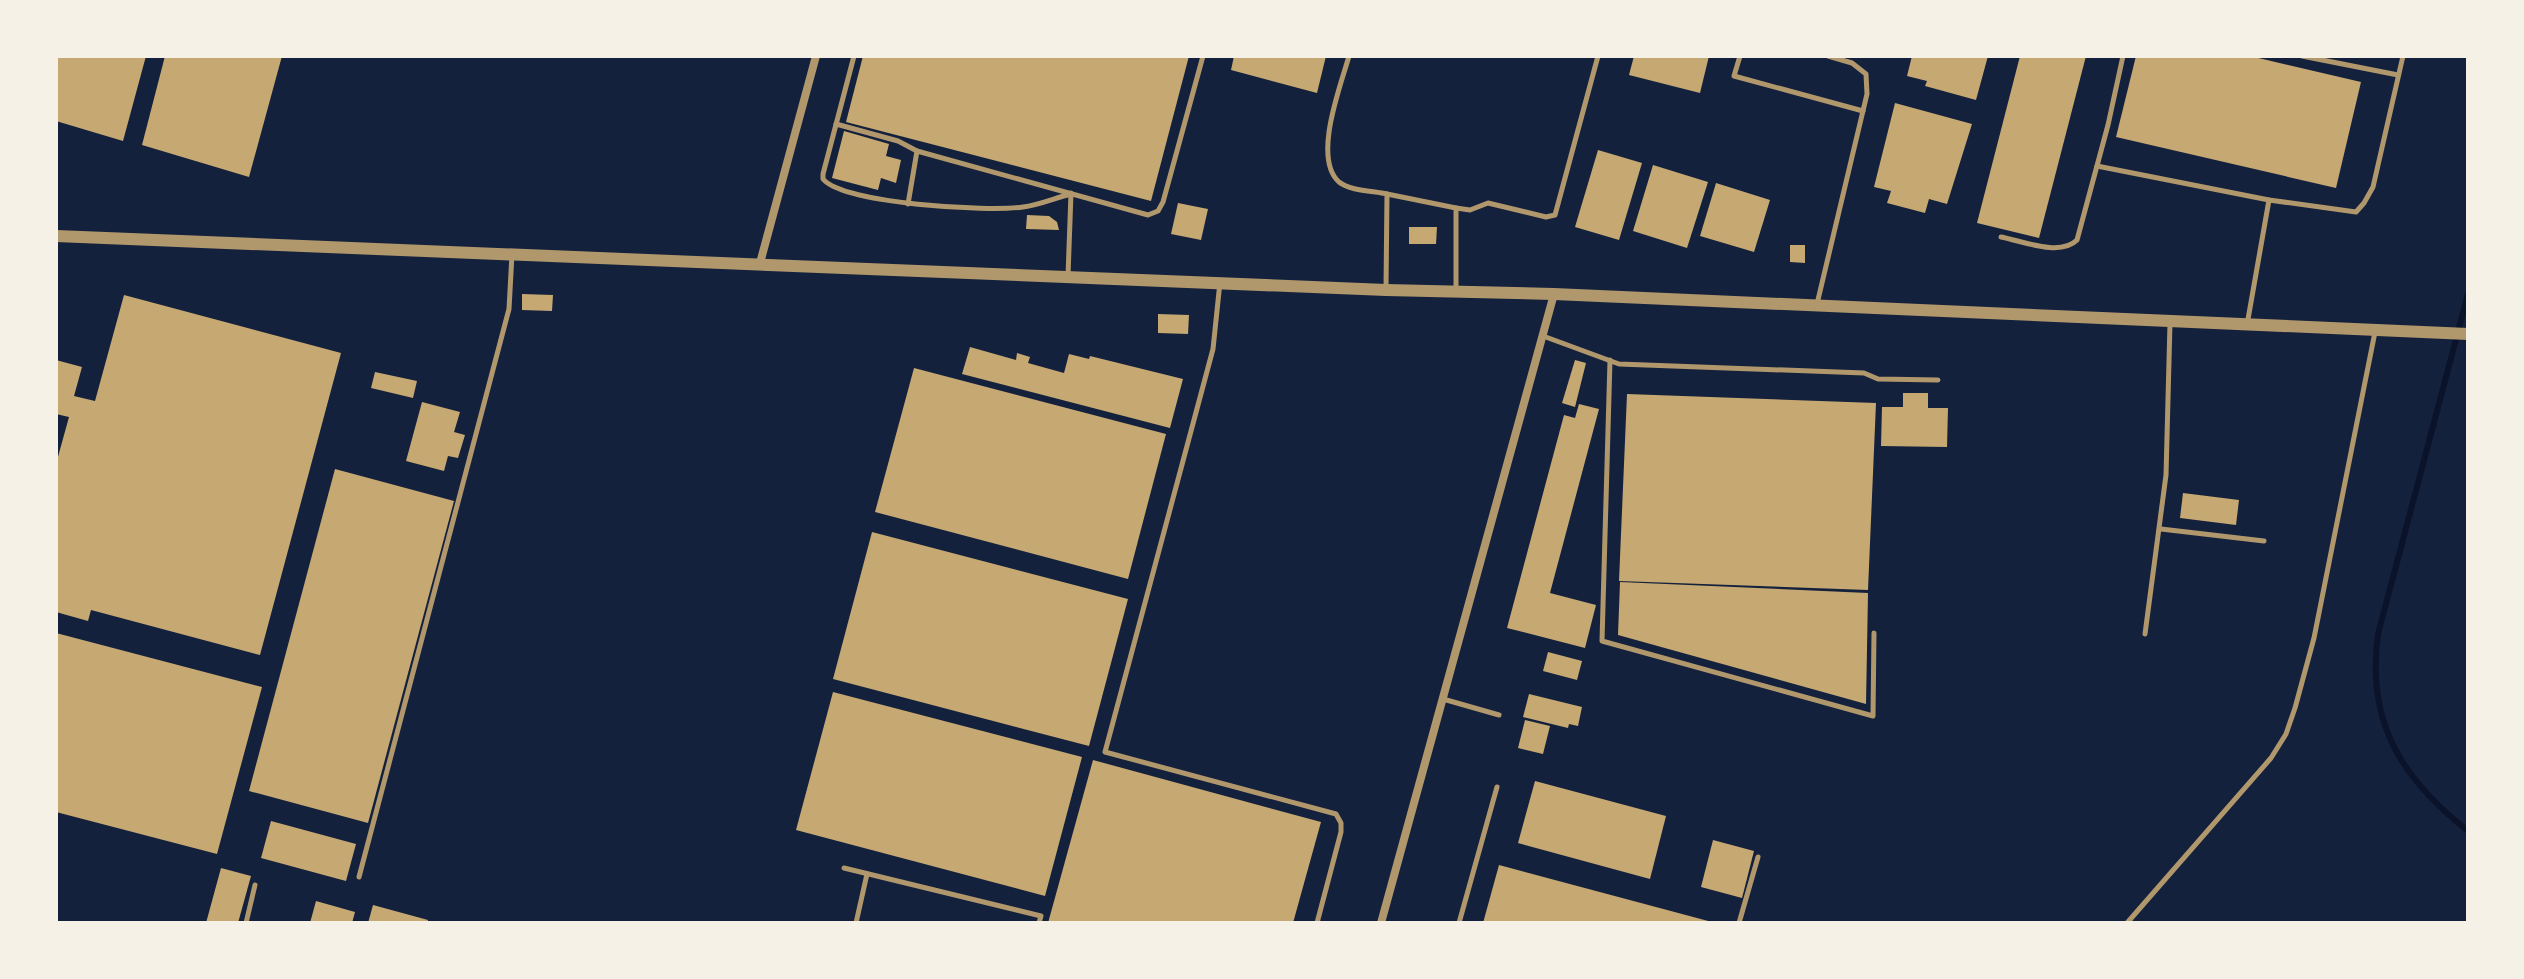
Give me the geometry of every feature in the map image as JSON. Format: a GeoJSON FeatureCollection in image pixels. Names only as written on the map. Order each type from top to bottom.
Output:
{"type":"FeatureCollection","features":[{"type":"Feature","properties":{"kind":"street"},"geometry":{"type":"LineString","coordinates":[[760,263],[816,56]]}},
{"type":"Feature","properties":{"kind":"street"},"geometry":{"type":"LineString","coordinates":[[56,236],[1386,290],[1554,294],[2468,334]]}},
{"type":"Feature","properties":{"kind":"street"},"geometry":{"type":"LineString","coordinates":[[1381,923],[1554,294]]}},
{"type":"Feature","properties":{"kind":"lane"},"geometry":{"type":"LineString","coordinates":[[854,56],[823,174],[826,183],[883,201],[908,204],[1022,208],[1071,193]]}},
{"type":"Feature","properties":{"kind":"lane"},"geometry":{"type":"LineString","coordinates":[[836,124],[898,141],[917,151],[1148,215],[1158,211],[1163,202],[1203,56]]}},
{"type":"Feature","properties":{"kind":"lane"},"geometry":{"type":"LineString","coordinates":[[1349,56],[1328,137],[1328,156],[1338,181],[1345,186],[1456,208],[1470,210],[1488,203],[1546,217],[1555,215],[1598,56]]}},
{"type":"Feature","properties":{"kind":"lane"},"geometry":{"type":"LineString","coordinates":[[1740,56],[1734,76],[1863,111]]}},
{"type":"Feature","properties":{"kind":"lane"},"geometry":{"type":"LineString","coordinates":[[1817,305],[1867,94],[1866,74],[1852,63],[1828,56]]}},
{"type":"Feature","properties":{"kind":"lane"},"geometry":{"type":"LineString","coordinates":[[2001,237],[2061,248],[2071,246],[2077,240],[2123,56]]}},
{"type":"Feature","properties":{"kind":"lane"},"geometry":{"type":"LineString","coordinates":[[2302,56],[2398,75]]}},
{"type":"Feature","properties":{"kind":"lane"},"geometry":{"type":"LineString","coordinates":[[2097,166],[2269,200],[2356,212],[2373,187],[2403,56]]}},
{"type":"Feature","properties":{"kind":"lane"},"geometry":{"type":"LineString","coordinates":[[908,204],[917,151]]}},
{"type":"Feature","properties":{"kind":"lane"},"geometry":{"type":"LineString","coordinates":[[1068,276],[1071,193]]}},
{"type":"Feature","properties":{"kind":"lane"},"geometry":{"type":"LineString","coordinates":[[1386,290],[1387,194]]}},
{"type":"Feature","properties":{"kind":"lane"},"geometry":{"type":"LineString","coordinates":[[2247,326],[2269,200]]}},
{"type":"Feature","properties":{"kind":"lane"},"geometry":{"type":"LineString","coordinates":[[1456,208],[1456,291]]}},
{"type":"Feature","properties":{"kind":"lane"},"geometry":{"type":"LineString","coordinates":[[359,877],[509,309],[512,253]]}},
{"type":"Feature","properties":{"kind":"lane"},"geometry":{"type":"LineString","coordinates":[[1220,282],[1213,349],[1105,752],[1336,814],[1341,823],[1341,832],[1317,923]]}},
{"type":"Feature","properties":{"kind":"lane"},"geometry":{"type":"LineString","coordinates":[[2145,634],[2161,529],[2167,454],[2170,323]]}},
{"type":"Feature","properties":{"kind":"lane"},"geometry":{"type":"LineString","coordinates":[[2127,923],[2271,758],[2286,734],[2314,638],[2375,331]]}},
{"type":"Feature","properties":{"kind":"lane"},"geometry":{"type":"LineString","coordinates":[[1543,336],[1619,364],[1864,373],[1878,379],[1938,380]]}},
{"type":"Feature","properties":{"kind":"lane"},"geometry":{"type":"LineString","coordinates":[[1610,360],[1602,641],[1873,716],[1874,633]]}},
{"type":"Feature","properties":{"kind":"lane"},"geometry":{"type":"LineString","coordinates":[[2161,529],[2264,541]]}},
{"type":"Feature","properties":{"kind":"lane"},"geometry":{"type":"LineString","coordinates":[[1443,699],[1499,715]]}},
{"type":"Feature","properties":{"kind":"lane"},"geometry":{"type":"LineString","coordinates":[[1459,923],[1497,787]]}},
{"type":"Feature","properties":{"kind":"lane"},"geometry":{"type":"LineString","coordinates":[[1739,923],[1758,857]]}},
{"type":"Feature","properties":{"kind":"lane"},"geometry":{"type":"LineString","coordinates":[[844,868],[1041,916],[1039,923]]}},
{"type":"Feature","properties":{"kind":"lane"},"geometry":{"type":"LineString","coordinates":[[856,923],[867,874]]}},
{"type":"Feature","properties":{"kind":"lane"},"geometry":{"type":"LineString","coordinates":[[246,923],[255,885]]}},
{"type":"Feature","properties":{"kind":"building"},"geometry":{"type":"Polygon","coordinates":[[[56,56],[146,56],[123,141],[56,121],[56,56]]]}},
{"type":"Feature","properties":{"kind":"building"},"geometry":{"type":"Polygon","coordinates":[[[165,56],[282,56],[249,177],[142,145],[165,56]]]}},
{"type":"Feature","properties":{"kind":"building"},"geometry":{"type":"Polygon","coordinates":[[[863,56],[1189,56],[1151,201],[846,122],[863,56]]]}},
{"type":"Feature","properties":{"kind":"building"},"geometry":{"type":"Polygon","coordinates":[[[1234,56],[1326,56],[1317,93],[1231,70],[1234,56]]]}},
{"type":"Feature","properties":{"kind":"building"},"geometry":{"type":"Polygon","coordinates":[[[1634,56],[1709,56],[1700,93],[1629,75],[1634,56]]]}},
{"type":"Feature","properties":{"kind":"building"},"geometry":{"type":"Polygon","coordinates":[[[1912,56],[1988,56],[1976,100],[1925,86],[1927,81],[1907,76],[1912,56]]]}},
{"type":"Feature","properties":{"kind":"building"},"geometry":{"type":"Polygon","coordinates":[[[2020,56],[2086,56],[2039,238],[1977,223],[2020,56]]]}},
{"type":"Feature","properties":{"kind":"building"},"geometry":{"type":"Polygon","coordinates":[[[2136,56],[2250,56],[2361,82],[2336,188],[2116,137],[2136,56]]]}},
{"type":"Feature","properties":{"kind":"building"},"geometry":{"type":"Polygon","coordinates":[[[1895,103],[1972,124],[1947,204],[1929,199],[1925,213],[1887,203],[1891,191],[1874,187],[1895,103]]]}},
{"type":"Feature","properties":{"kind":"building"},"geometry":{"type":"Polygon","coordinates":[[[844,131],[889,144],[886,156],[901,160],[896,183],[881,178],[878,190],[832,178],[844,131]]]}},
{"type":"Feature","properties":{"kind":"building"},"geometry":{"type":"Polygon","coordinates":[[[1598,150],[1642,163],[1619,240],[1575,227],[1598,150]]]}},
{"type":"Feature","properties":{"kind":"building"},"geometry":{"type":"Polygon","coordinates":[[[1653,165],[1708,182],[1687,248],[1633,231],[1653,165]]]}},
{"type":"Feature","properties":{"kind":"building"},"geometry":{"type":"Polygon","coordinates":[[[1716,183],[1770,200],[1754,252],[1700,236],[1716,183]]]}},
{"type":"Feature","properties":{"kind":"building"},"geometry":{"type":"Polygon","coordinates":[[[1178,203],[1208,209],[1201,240],[1171,234],[1178,203]]]}},
{"type":"Feature","properties":{"kind":"building"},"geometry":{"type":"Polygon","coordinates":[[[1027,215],[1049,216],[1057,222],[1059,230],[1026,229],[1027,215]]]}},
{"type":"Feature","properties":{"kind":"building"},"geometry":{"type":"Polygon","coordinates":[[[1409,227],[1437,227],[1436,244],[1409,244],[1409,227]]]}},
{"type":"Feature","properties":{"kind":"building"},"geometry":{"type":"Polygon","coordinates":[[[1790,245],[1805,245],[1805,263],[1790,262],[1790,245]]]}},
{"type":"Feature","properties":{"kind":"building"},"geometry":{"type":"Polygon","coordinates":[[[522,294],[553,295],[552,311],[522,310],[522,294]]]}},
{"type":"Feature","properties":{"kind":"building"},"geometry":{"type":"Polygon","coordinates":[[[124,295],[341,353],[260,655],[91,610],[88,621],[56,612],[56,464],[69,417],[56,414],[56,360],[82,367],[74,396],[95,401],[124,295]]]}},
{"type":"Feature","properties":{"kind":"building"},"geometry":{"type":"Polygon","coordinates":[[[1158,314],[1189,315],[1188,334],[1158,333],[1158,314]]]}},
{"type":"Feature","properties":{"kind":"building"},"geometry":{"type":"Polygon","coordinates":[[[970,347],[1016,360],[1017,353],[1030,357],[1028,363],[1064,373],[1069,354],[1089,359],[1090,356],[1183,379],[1170,428],[962,374],[970,347]]]}},
{"type":"Feature","properties":{"kind":"building"},"geometry":{"type":"Polygon","coordinates":[[[1575,360],[1586,363],[1575,407],[1562,403],[1575,360]]]}},
{"type":"Feature","properties":{"kind":"building"},"geometry":{"type":"Polygon","coordinates":[[[914,368],[1166,434],[1128,579],[875,512],[914,368]]]}},
{"type":"Feature","properties":{"kind":"building"},"geometry":{"type":"Polygon","coordinates":[[[375,372],[417,381],[413,398],[371,388],[375,372]]]}},
{"type":"Feature","properties":{"kind":"building"},"geometry":{"type":"Polygon","coordinates":[[[1903,393],[1928,393],[1928,408],[1948,408],[1947,447],[1881,446],[1882,407],[1903,407],[1903,393]]]}},
{"type":"Feature","properties":{"kind":"building"},"geometry":{"type":"Polygon","coordinates":[[[1627,394],[1876,403],[1868,590],[1619,581],[1627,394]]]}},
{"type":"Feature","properties":{"kind":"building"},"geometry":{"type":"Polygon","coordinates":[[[422,402],[460,412],[454,432],[465,435],[458,458],[448,456],[444,471],[406,461],[422,402]]]}},
{"type":"Feature","properties":{"kind":"building"},"geometry":{"type":"Polygon","coordinates":[[[1579,404],[1599,409],[1550,593],[1596,605],[1585,648],[1507,628],[1564,415],[1575,418],[1579,404]]]}},
{"type":"Feature","properties":{"kind":"building"},"geometry":{"type":"Polygon","coordinates":[[[335,469],[454,501],[368,823],[249,791],[335,469]]]}},
{"type":"Feature","properties":{"kind":"building"},"geometry":{"type":"Polygon","coordinates":[[[2183,493],[2239,500],[2236,525],[2180,518],[2183,493]]]}},
{"type":"Feature","properties":{"kind":"building"},"geometry":{"type":"Polygon","coordinates":[[[872,532],[1128,599],[1089,746],[833,679],[872,532]]]}},
{"type":"Feature","properties":{"kind":"building"},"geometry":{"type":"Polygon","coordinates":[[[1620,582],[1868,593],[1866,704],[1618,635],[1620,582]]]}},
{"type":"Feature","properties":{"kind":"building"},"geometry":{"type":"Polygon","coordinates":[[[56,633],[262,687],[217,854],[56,812],[56,633]]]}},
{"type":"Feature","properties":{"kind":"building"},"geometry":{"type":"Polygon","coordinates":[[[1548,652],[1582,661],[1577,680],[1543,671],[1548,652]]]}},
{"type":"Feature","properties":{"kind":"building"},"geometry":{"type":"Polygon","coordinates":[[[833,692],[1082,757],[1045,896],[796,830],[833,692]]]}},
{"type":"Feature","properties":{"kind":"building"},"geometry":{"type":"Polygon","coordinates":[[[1529,694],[1582,707],[1578,726],[1569,724],[1568,728],[1523,717],[1529,694]]]}},
{"type":"Feature","properties":{"kind":"building"},"geometry":{"type":"Polygon","coordinates":[[[1525,720],[1550,726],[1543,754],[1518,748],[1525,720]]]}},
{"type":"Feature","properties":{"kind":"building"},"geometry":{"type":"Polygon","coordinates":[[[1093,760],[1321,822],[1293,923],[1048,923],[1093,760]]]}},
{"type":"Feature","properties":{"kind":"building"},"geometry":{"type":"Polygon","coordinates":[[[1535,781],[1666,816],[1650,879],[1518,843],[1535,781]]]}},
{"type":"Feature","properties":{"kind":"building"},"geometry":{"type":"Polygon","coordinates":[[[271,821],[356,844],[346,881],[261,858],[271,821]]]}},
{"type":"Feature","properties":{"kind":"building"},"geometry":{"type":"Polygon","coordinates":[[[1713,840],[1754,851],[1742,898],[1701,887],[1713,840]]]}},
{"type":"Feature","properties":{"kind":"building"},"geometry":{"type":"Polygon","coordinates":[[[1499,865],[1712,922],[1483,923],[1499,865]]]}},
{"type":"Feature","properties":{"kind":"building"},"geometry":{"type":"Polygon","coordinates":[[[221,868],[251,876],[238,923],[206,923],[221,868]]]}},
{"type":"Feature","properties":{"kind":"building"},"geometry":{"type":"Polygon","coordinates":[[[316,901],[355,912],[352,923],[310,923],[316,901]]]}},
{"type":"Feature","properties":{"kind":"building"},"geometry":{"type":"Polygon","coordinates":[[[373,905],[428,920],[427,923],[368,923],[373,905]]]}},
{"type":"Feature","properties":{"kind":"waterway"},"geometry":{"type":"LineString","coordinates":[[2468,294],[2378,634],[2376,666],[2378,694],[2393,746],[2424,790],[2468,831]]}}]}
